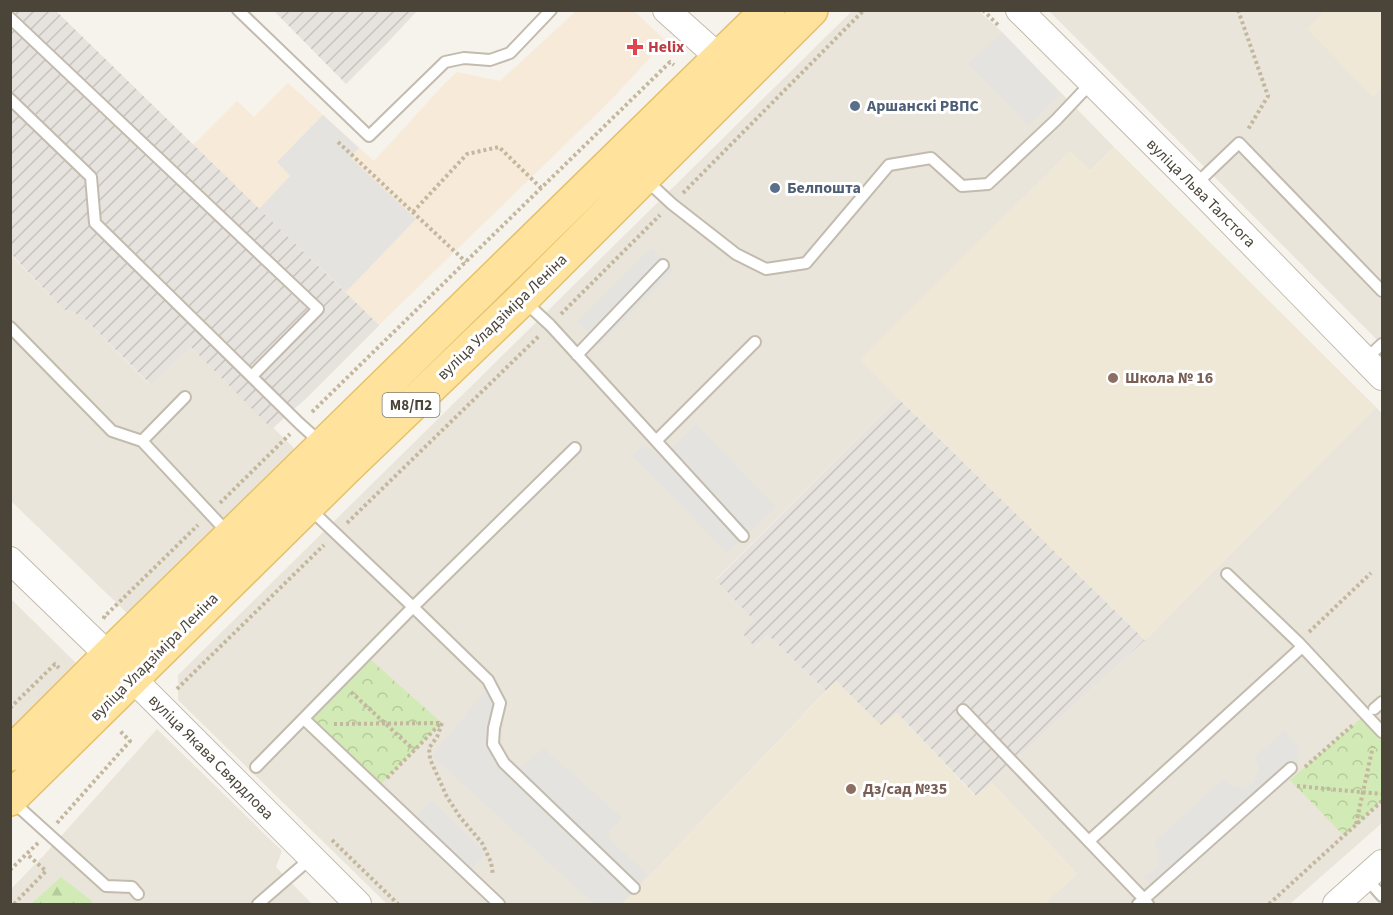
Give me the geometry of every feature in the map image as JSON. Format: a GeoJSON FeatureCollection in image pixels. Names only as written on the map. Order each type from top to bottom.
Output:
{"type":"FeatureCollection","features":[{"type":"Feature","properties":{"kind":"main road","name":"вуліца Уладзіміра Леніна"},"geometry":{"type":"LineString","coordinates":[[10,754],[109,655],[220,525],[336,456],[522,299],[643,178],[731,68],[768,10]]}},
{"type":"Feature","properties":{"kind":"main road","name":"вуліца Уладзіміра Леніна"},"geometry":{"type":"LineString","coordinates":[[10,800],[307,507],[336,456],[731,68],[811,10]]}},
{"type":"Feature","properties":{"kind":"street"},"geometry":{"type":"LineString","coordinates":[[666,10],[731,68]]}},
{"type":"Feature","properties":{"kind":"street","name":"вуліца Льва Талстога"},"geometry":{"type":"LineString","coordinates":[[1019,10],[1195,185],[1377,360]]}},
{"type":"Feature","properties":{"kind":"street","name":"вуліца Якава Свярдлова"},"geometry":{"type":"LineString","coordinates":[[10,560],[109,655],[358,904]]}},
{"type":"Feature","properties":{"kind":"street"},"geometry":{"type":"LineString","coordinates":[[1336,904],[1377,879]]}},
{"type":"Feature","properties":{"kind":"lane"},"geometry":{"type":"LineString","coordinates":[[238,10],[369,136],[445,62],[464,58],[490,60],[510,53],[551,10]]}},
{"type":"Feature","properties":{"kind":"lane"},"geometry":{"type":"LineString","coordinates":[[10,18],[318,309],[252,376]]}},
{"type":"Feature","properties":{"kind":"lane"},"geometry":{"type":"LineString","coordinates":[[643,178],[736,254],[766,269],[806,263],[889,165],[931,158],[962,186],[988,184],[1092,83]]}},
{"type":"Feature","properties":{"kind":"lane"},"geometry":{"type":"LineString","coordinates":[[10,99],[92,177],[95,223],[300,424],[336,456]]}},
{"type":"Feature","properties":{"kind":"lane"},"geometry":{"type":"LineString","coordinates":[[1195,185],[1239,143],[1383,291]]}},
{"type":"Feature","properties":{"kind":"lane"},"geometry":{"type":"LineString","coordinates":[[577,354],[663,265]]}},
{"type":"Feature","properties":{"kind":"lane"},"geometry":{"type":"LineString","coordinates":[[522,299],[550,325],[743,536]]}},
{"type":"Feature","properties":{"kind":"lane"},"geometry":{"type":"LineString","coordinates":[[10,327],[112,431],[142,441],[220,525]]}},
{"type":"Feature","properties":{"kind":"lane"},"geometry":{"type":"LineString","coordinates":[[656,441],[755,342]]}},
{"type":"Feature","properties":{"kind":"lane"},"geometry":{"type":"LineString","coordinates":[[142,441],[185,397]]}},
{"type":"Feature","properties":{"kind":"lane"},"geometry":{"type":"LineString","coordinates":[[256,767],[307,722],[340,682],[413,607],[575,448]]}},
{"type":"Feature","properties":{"kind":"lane"},"geometry":{"type":"LineString","coordinates":[[307,507],[488,680],[500,703],[493,744],[504,763],[634,888]]}},
{"type":"Feature","properties":{"kind":"lane"},"geometry":{"type":"LineString","coordinates":[[1227,574],[1300,645],[1374,709],[1380,728]]}},
{"type":"Feature","properties":{"kind":"lane"},"geometry":{"type":"LineString","coordinates":[[1089,841],[1300,645]]}},
{"type":"Feature","properties":{"kind":"lane"},"geometry":{"type":"LineString","coordinates":[[963,710],[1089,841],[1143,903],[1295,770]]}},
{"type":"Feature","properties":{"kind":"lane"},"geometry":{"type":"LineString","coordinates":[[307,722],[495,901]]}},
{"type":"Feature","properties":{"kind":"lane"},"geometry":{"type":"LineString","coordinates":[[10,800],[106,886],[132,887],[138,894]]}},
{"type":"Feature","properties":{"kind":"lane"},"geometry":{"type":"LineString","coordinates":[[258,904],[311,858]]}},
{"type":"Feature","properties":{"kind":"path"},"geometry":{"type":"LineString","coordinates":[[184,697],[176,689],[550,325],[864,10]]}},
{"type":"Feature","properties":{"kind":"path"},"geometry":{"type":"LineString","coordinates":[[1238,10],[1268,96],[1239,143]]}},
{"type":"Feature","properties":{"kind":"path"},"geometry":{"type":"LineString","coordinates":[[104,616],[220,525],[300,424],[670,62]]}},
{"type":"Feature","properties":{"kind":"path"},"geometry":{"type":"LineString","coordinates":[[338,142],[466,262]]}},
{"type":"Feature","properties":{"kind":"path"},"geometry":{"type":"LineString","coordinates":[[413,212],[467,154],[499,147],[541,189]]}},
{"type":"Feature","properties":{"kind":"path"},"geometry":{"type":"LineString","coordinates":[[1300,645],[1371,573]]}},
{"type":"Feature","properties":{"kind":"path"},"geometry":{"type":"LineString","coordinates":[[10,708],[56,664]]}},
{"type":"Feature","properties":{"kind":"path"},"geometry":{"type":"LineString","coordinates":[[340,682],[414,750]]}},
{"type":"Feature","properties":{"kind":"path"},"geometry":{"type":"LineString","coordinates":[[1295,770],[1374,709]]}},
{"type":"Feature","properties":{"kind":"path"},"geometry":{"type":"LineString","coordinates":[[307,722],[441,723]]}},
{"type":"Feature","properties":{"kind":"path"},"geometry":{"type":"LineString","coordinates":[[377,788],[441,723]]}},
{"type":"Feature","properties":{"kind":"path"},"geometry":{"type":"LineString","coordinates":[[441,723],[437,737],[429,748],[430,759],[447,797],[482,843],[491,862],[495,901]]}},
{"type":"Feature","properties":{"kind":"path"},"geometry":{"type":"LineString","coordinates":[[10,870],[48,833],[130,741],[114,726]]}},
{"type":"Feature","properties":{"kind":"path"},"geometry":{"type":"LineString","coordinates":[[1356,825],[1380,728]]}},
{"type":"Feature","properties":{"kind":"path"},"geometry":{"type":"LineString","coordinates":[[1296,786],[1383,794]]}},
{"type":"Feature","properties":{"kind":"path"},"geometry":{"type":"LineString","coordinates":[[1269,904],[1383,801]]}},
{"type":"Feature","properties":{"kind":"path"},"geometry":{"type":"LineString","coordinates":[[332,840],[398,904]]}},
{"type":"Feature","properties":{"kind":"path"},"geometry":{"type":"LineString","coordinates":[[14,904],[46,871],[27,854]]}},
{"type":"Feature","properties":{"kind":"shaded area"},"geometry":{"type":"Polygon","coordinates":[[[1325,10],[1382,11],[1382,88],[1373,97],[1307,29],[1325,10]]]}},
{"type":"Feature","properties":{"kind":"shaded area"},"geometry":{"type":"Polygon","coordinates":[[[11,11],[56,11],[379,325],[272,429],[191,347],[151,385],[82,316],[63,309],[11,254],[11,11]]]}},
{"type":"Feature","properties":{"kind":"shaded area"},"geometry":{"type":"Polygon","coordinates":[[[274,11],[417,11],[346,84],[274,11]]]}},
{"type":"Feature","properties":{"kind":"shaded area"},"geometry":{"type":"Polygon","coordinates":[[[576,11],[634,11],[667,42],[610,101],[379,325],[193,145],[237,101],[254,117],[288,83],[374,161],[457,72],[500,81],[576,11]]]}},
{"type":"Feature","properties":{"kind":"shaded area"},"geometry":{"type":"Polygon","coordinates":[[[852,11],[979,11],[1114,147],[1090,171],[1070,152],[861,359],[898,398],[716,579],[755,620],[756,647],[768,635],[826,691],[623,904],[387,904],[178,700],[178,675],[852,11]]]}},
{"type":"Feature","properties":{"kind":"shaded area"},"geometry":{"type":"Polygon","coordinates":[[[1049,11],[1382,11],[1382,345],[1049,11]]]}},
{"type":"Feature","properties":{"kind":"shaded area"},"geometry":{"type":"Polygon","coordinates":[[[1002,32],[1061,94],[1028,125],[968,64],[1002,32]]]}},
{"type":"Feature","properties":{"kind":"shaded area"},"geometry":{"type":"Polygon","coordinates":[[[323,115],[359,148],[350,157],[416,219],[346,292],[259,209],[290,176],[277,162],[323,115]]]}},
{"type":"Feature","properties":{"kind":"shaded area","name":"Школа № 16"},"geometry":{"type":"Polygon","coordinates":[[[1114,147],[1376,407],[1145,640],[860,359],[1070,152],[1090,171],[1114,147]]]}},
{"type":"Feature","properties":{"kind":"shaded area"},"geometry":{"type":"Polygon","coordinates":[[[651,248],[674,270],[599,345],[577,321],[651,248]]]}},
{"type":"Feature","properties":{"kind":"shaded area"},"geometry":{"type":"Polygon","coordinates":[[[10,254],[63,309],[82,316],[150,385],[191,347],[295,449],[129,615],[11,501],[10,254]]]}},
{"type":"Feature","properties":{"kind":"shaded area"},"geometry":{"type":"Polygon","coordinates":[[[898,398],[1145,640],[976,796],[897,713],[881,726],[836,681],[826,691],[768,635],[755,647],[742,633],[754,620],[716,580],[898,398]]]}},
{"type":"Feature","properties":{"kind":"shaded area"},"geometry":{"type":"Polygon","coordinates":[[[1376,407],[1382,414],[1382,823],[1290,904],[1043,904],[1077,874],[991,782],[1145,640],[1376,407]]]}},
{"type":"Feature","properties":{"kind":"shaded area"},"geometry":{"type":"Polygon","coordinates":[[[696,424],[776,507],[727,553],[632,456],[644,444],[662,458],[696,424]]]}},
{"type":"Feature","properties":{"kind":"shaded area"},"geometry":{"type":"Polygon","coordinates":[[[10,598],[77,664],[10,730],[10,598]]]}},
{"type":"Feature","properties":{"kind":"shaded area","name":"Дз/сад №35"},"geometry":{"type":"Polygon","coordinates":[[[836,681],[881,725],[897,713],[975,796],[991,782],[1077,874],[1044,904],[623,904],[836,681]]]}},
{"type":"Feature","properties":{"kind":"shaded area"},"geometry":{"type":"Polygon","coordinates":[[[490,684],[500,703],[494,728],[504,763],[519,767],[544,748],[622,818],[608,833],[611,841],[648,874],[621,904],[594,904],[432,756],[490,684]]]}},
{"type":"Feature","properties":{"kind":"shaded area"},"geometry":{"type":"Polygon","coordinates":[[[157,729],[282,851],[276,867],[312,904],[11,904],[11,889],[157,729]]]}},
{"type":"Feature","properties":{"kind":"shaded area"},"geometry":{"type":"Polygon","coordinates":[[[1284,731],[1299,746],[1296,769],[1159,893],[1142,875],[1151,873],[1159,865],[1154,842],[1224,778],[1233,786],[1243,788],[1253,782],[1259,769],[1254,757],[1284,731]]]}},
{"type":"Feature","properties":{"kind":"shaded area"},"geometry":{"type":"Polygon","coordinates":[[[431,800],[486,853],[467,874],[411,821],[431,800]]]}},
{"type":"Feature","properties":{"kind":"green space"},"geometry":{"type":"Polygon","coordinates":[[[371,660],[442,723],[377,788],[307,722],[371,660]]]}},
{"type":"Feature","properties":{"kind":"green space"},"geometry":{"type":"Polygon","coordinates":[[[1366,714],[1382,731],[1382,801],[1344,836],[1290,780],[1366,714]]]}},
{"type":"Feature","properties":{"kind":"green space"},"geometry":{"type":"Polygon","coordinates":[[[61,877],[92,901],[92,904],[31,904],[61,877]]]}},
{"type":"Feature","properties":{"kind":"place","name":"Helix"},"geometry":{"type":"Point","coordinates":[635,47]}},
{"type":"Feature","properties":{"kind":"place","name":"Аршанскі РВПС"},"geometry":{"type":"Point","coordinates":[855,106]}},
{"type":"Feature","properties":{"kind":"place","name":"Белпошта"},"geometry":{"type":"Point","coordinates":[775,188]}},
{"type":"Feature","properties":{"kind":"place","name":"Школа № 16"},"geometry":{"type":"Point","coordinates":[1113,378]}},
{"type":"Feature","properties":{"kind":"place","name":"Дз/сад №35"},"geometry":{"type":"Point","coordinates":[851,789]}}]}
